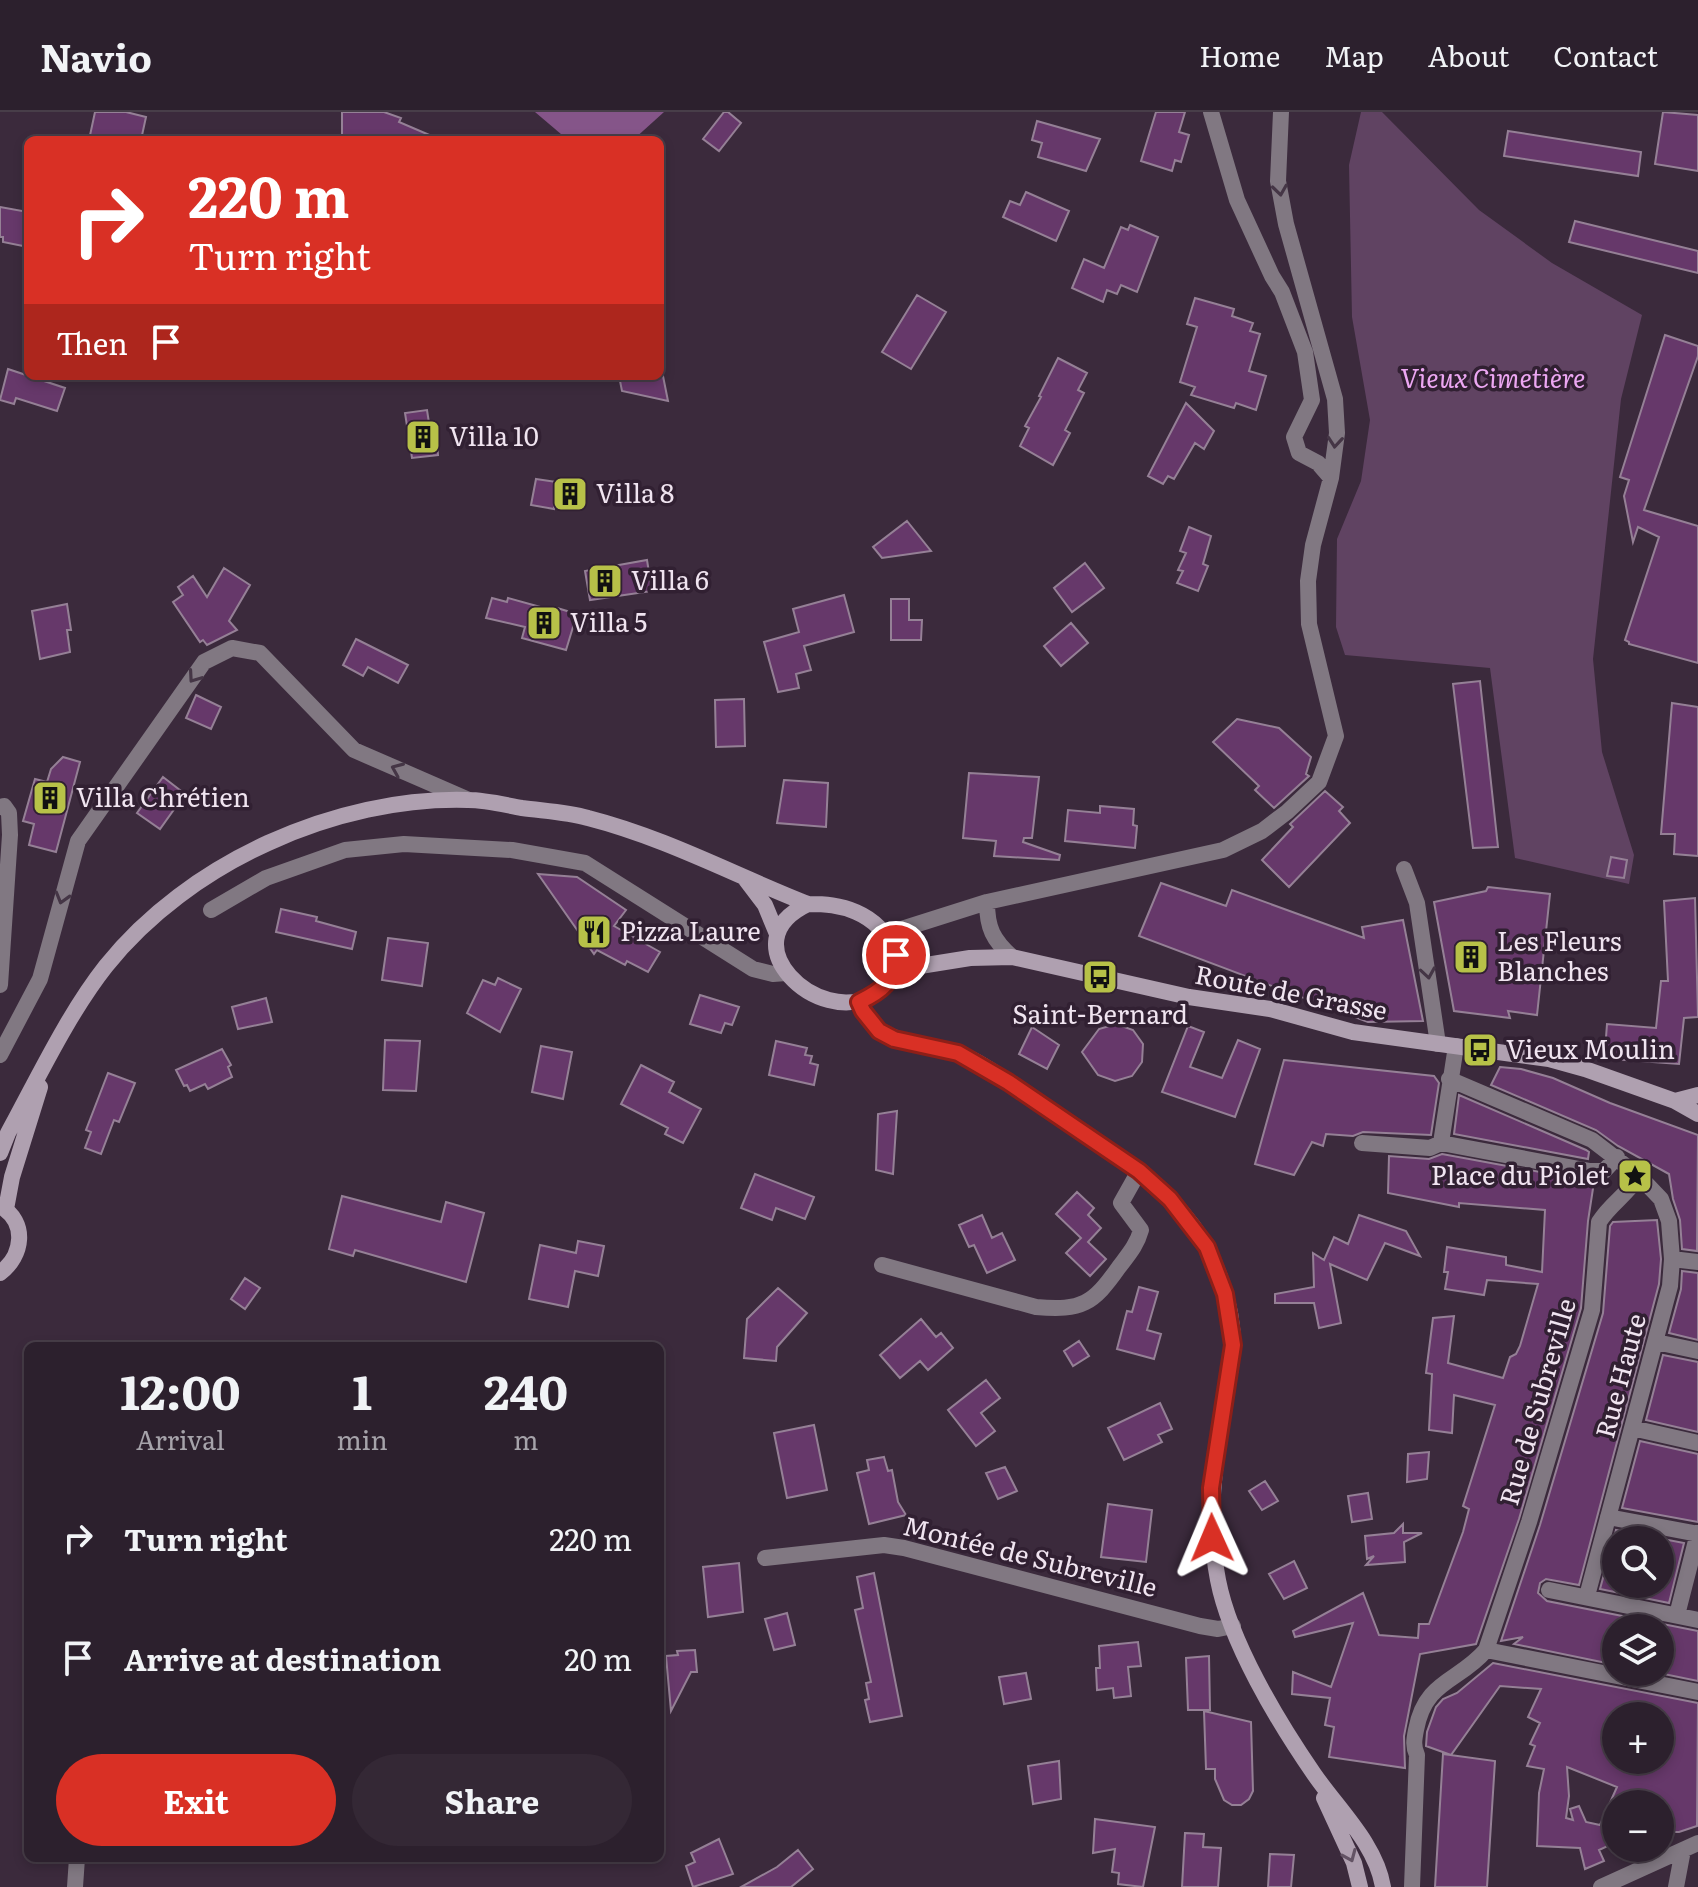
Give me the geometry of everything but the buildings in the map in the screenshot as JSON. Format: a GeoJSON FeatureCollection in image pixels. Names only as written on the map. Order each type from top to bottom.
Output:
{"type":"FeatureCollection","features":[{"type":"Feature","properties":{"kind":"main road"},"geometry":{"type":"LineString","coordinates":[[0,1153],[8,1133],[90,988],[154,915],[215,869],[310,825],[395,805],[469,800],[585,817],[660,839],[746,880],[808,904],[838,905],[858,913],[886,934],[896,955],[895,970],[885,986],[859,1002],[840,1003],[805,989],[786,973],[775,949],[777,934],[794,911],[808,904]]}},
{"type":"Feature","properties":{"kind":"main road"},"geometry":{"type":"LineString","coordinates":[[746,880],[765,905],[777,934]]}},
{"type":"Feature","properties":{"kind":"main road","name":"Route de Grasse"},"geometry":{"type":"LineString","coordinates":[[895,970],[970,958],[1012,957],[1189,997],[1270,1009],[1353,1032],[1549,1059],[1675,1101],[1698,1114]]}},
{"type":"Feature","properties":{"kind":"main road"},"geometry":{"type":"LineString","coordinates":[[859,1002],[879,1031],[894,1039],[958,1053],[1008,1082],[1139,1171],[1170,1199],[1207,1247],[1225,1294],[1233,1345],[1211,1488],[1212,1538],[1218,1582],[1253,1670],[1314,1774],[1372,1855],[1383,1887]]}},
{"type":"Feature","properties":{"kind":"main road"},"geometry":{"type":"LineString","coordinates":[[0,1273],[11,1264],[20,1242],[19,1229],[3,1207],[47,1063]]}},
{"type":"Feature","properties":{"kind":"main road"},"geometry":{"type":"LineString","coordinates":[[1675,1101],[1698,1095]]}},
{"type":"Feature","properties":{"kind":"main road"},"geometry":{"type":"LineString","coordinates":[[1314,1774],[1354,1863],[1360,1887]]}},
{"type":"Feature","properties":{"kind":"street"},"geometry":{"type":"LineString","coordinates":[[1211,112],[1237,200],[1282,292],[1305,352],[1312,400],[1294,437],[1299,453],[1318,463],[1331,478]]}},
{"type":"Feature","properties":{"kind":"street"},"geometry":{"type":"LineString","coordinates":[[886,934],[987,902],[1223,850],[1262,831],[1319,782],[1336,736],[1309,624],[1308,581],[1313,545],[1331,478],[1337,433],[1335,399],[1324,351],[1286,224],[1278,181],[1281,112]]}},
{"type":"Feature","properties":{"kind":"street"},"geometry":{"type":"LineString","coordinates":[[0,1055],[40,979],[78,841],[204,662],[232,648],[260,653],[354,750],[469,800]]}},
{"type":"Feature","properties":{"kind":"street"},"geometry":{"type":"LineString","coordinates":[[0,807],[4,806],[9,813],[10,835],[0,985]]}},
{"type":"Feature","properties":{"kind":"street"},"geometry":{"type":"LineString","coordinates":[[211,910],[266,878],[345,850],[404,844],[512,850],[585,863],[753,969],[773,974],[786,973]]}},
{"type":"Feature","properties":{"kind":"street"},"geometry":{"type":"LineString","coordinates":[[1404,869],[1417,903],[1438,1044]]}},
{"type":"Feature","properties":{"kind":"street"},"geometry":{"type":"LineString","coordinates":[[987,902],[990,932],[996,943],[1012,957]]}},
{"type":"Feature","properties":{"kind":"street"},"geometry":{"type":"LineString","coordinates":[[1441,1143],[1456,1046]]}},
{"type":"Feature","properties":{"kind":"street","name":"Rue Haute"},"geometry":{"type":"LineString","coordinates":[[1449,1079],[1592,1140],[1617,1157],[1661,1199],[1669,1221],[1672,1259],[1670,1286],[1587,1596]]}},
{"type":"Feature","properties":{"kind":"street"},"geometry":{"type":"LineString","coordinates":[[1362,1143],[1430,1148],[1441,1143],[1590,1171],[1604,1171],[1617,1157]]}},
{"type":"Feature","properties":{"kind":"street"},"geometry":{"type":"LineString","coordinates":[[882,1265],[1036,1307],[1056,1309],[1081,1305],[1101,1294],[1138,1242],[1141,1230],[1121,1203],[1139,1171]]}},
{"type":"Feature","properties":{"kind":"street","name":"Rue de Subreville"},"geometry":{"type":"LineString","coordinates":[[1486,1650],[1529,1522],[1592,1310],[1599,1222],[1605,1212],[1628,1193],[1639,1176]]}},
{"type":"Feature","properties":{"kind":"street"},"geometry":{"type":"LineString","coordinates":[[1672,1259],[1698,1262]]}},
{"type":"Feature","properties":{"kind":"street"},"geometry":{"type":"LineString","coordinates":[[1656,1342],[1698,1351]]}},
{"type":"Feature","properties":{"kind":"street"},"geometry":{"type":"LineString","coordinates":[[1632,1428],[1698,1443]]}},
{"type":"Feature","properties":{"kind":"street"},"geometry":{"type":"LineString","coordinates":[[1608,1517],[1698,1534],[1677,1615]]}},
{"type":"Feature","properties":{"kind":"street","name":"Montée de Subreville"},"geometry":{"type":"LineString","coordinates":[[765,1558],[884,1545],[1200,1626],[1218,1629],[1233,1626]]}},
{"type":"Feature","properties":{"kind":"street"},"geometry":{"type":"LineString","coordinates":[[1549,1590],[1698,1620]]}},
{"type":"Feature","properties":{"kind":"street"},"geometry":{"type":"LineString","coordinates":[[1412,1887],[1417,1755],[1413,1746],[1420,1711],[1433,1692],[1476,1661],[1486,1650],[1698,1692]]}},
{"type":"Feature","properties":{"kind":"street"},"geometry":{"type":"LineString","coordinates":[[1601,1887],[1691,1846]]}},
{"type":"Feature","properties":{"kind":"street"},"geometry":{"type":"LineString","coordinates":[[1676,1887],[1691,1846]]}},
{"type":"Feature","properties":{"kind":"street"},"geometry":{"type":"LineString","coordinates":[[75,1887],[77,1862]]}},
{"type":"Feature","properties":{"kind":"green space","name":"Vieux Cimetière"},"geometry":{"type":"Polygon","coordinates":[[[1361,112],[1382,112],[1479,210],[1552,263],[1642,315],[1621,399],[1593,659],[1602,752],[1634,855],[1629,884],[1515,858],[1490,668],[1345,655],[1336,627],[1337,539],[1361,481],[1370,420],[1352,317],[1349,165],[1361,112]]]}},
{"type":"Feature","properties":{"kind":"shaded area"},"geometry":{"type":"Polygon","coordinates":[[[535,112],[664,112],[637,136],[563,136],[535,112]]]}},
{"type":"Feature","properties":{"kind":"place","name":"Villa 10"},"geometry":{"type":"Point","coordinates":[423,437]}},
{"type":"Feature","properties":{"kind":"place","name":"Villa 8"},"geometry":{"type":"Point","coordinates":[570,494]}},
{"type":"Feature","properties":{"kind":"place","name":"Villa 6"},"geometry":{"type":"Point","coordinates":[605,581]}},
{"type":"Feature","properties":{"kind":"place","name":"Villa 5"},"geometry":{"type":"Point","coordinates":[544,623]}},
{"type":"Feature","properties":{"kind":"place","name":"Villa Chrétien"},"geometry":{"type":"Point","coordinates":[50,798]}},
{"type":"Feature","properties":{"kind":"place","name":"Pizza Laure"},"geometry":{"type":"Point","coordinates":[594,932]}},
{"type":"Feature","properties":{"kind":"place","name":"Les Fleurs Blanches"},"geometry":{"type":"Point","coordinates":[1471,957]}},
{"type":"Feature","properties":{"kind":"place","name":"Saint-Bernard"},"geometry":{"type":"Point","coordinates":[1100,977]}},
{"type":"Feature","properties":{"kind":"place","name":"Vieux Moulin"},"geometry":{"type":"Point","coordinates":[1480,1050]}},
{"type":"Feature","properties":{"kind":"place","name":"Place du Piolet"},"geometry":{"type":"Point","coordinates":[1635,1176]}},
{"type":"Feature","properties":{"kind":"route"},"geometry":{"type":"LineString","coordinates":[[896,955],[895,970],[885,986],[859,1002],[879,1031],[894,1039],[958,1053],[1008,1082],[1139,1171],[1170,1199],[1207,1247],[1225,1294],[1233,1345],[1211,1488],[1212,1538]]}}]}
